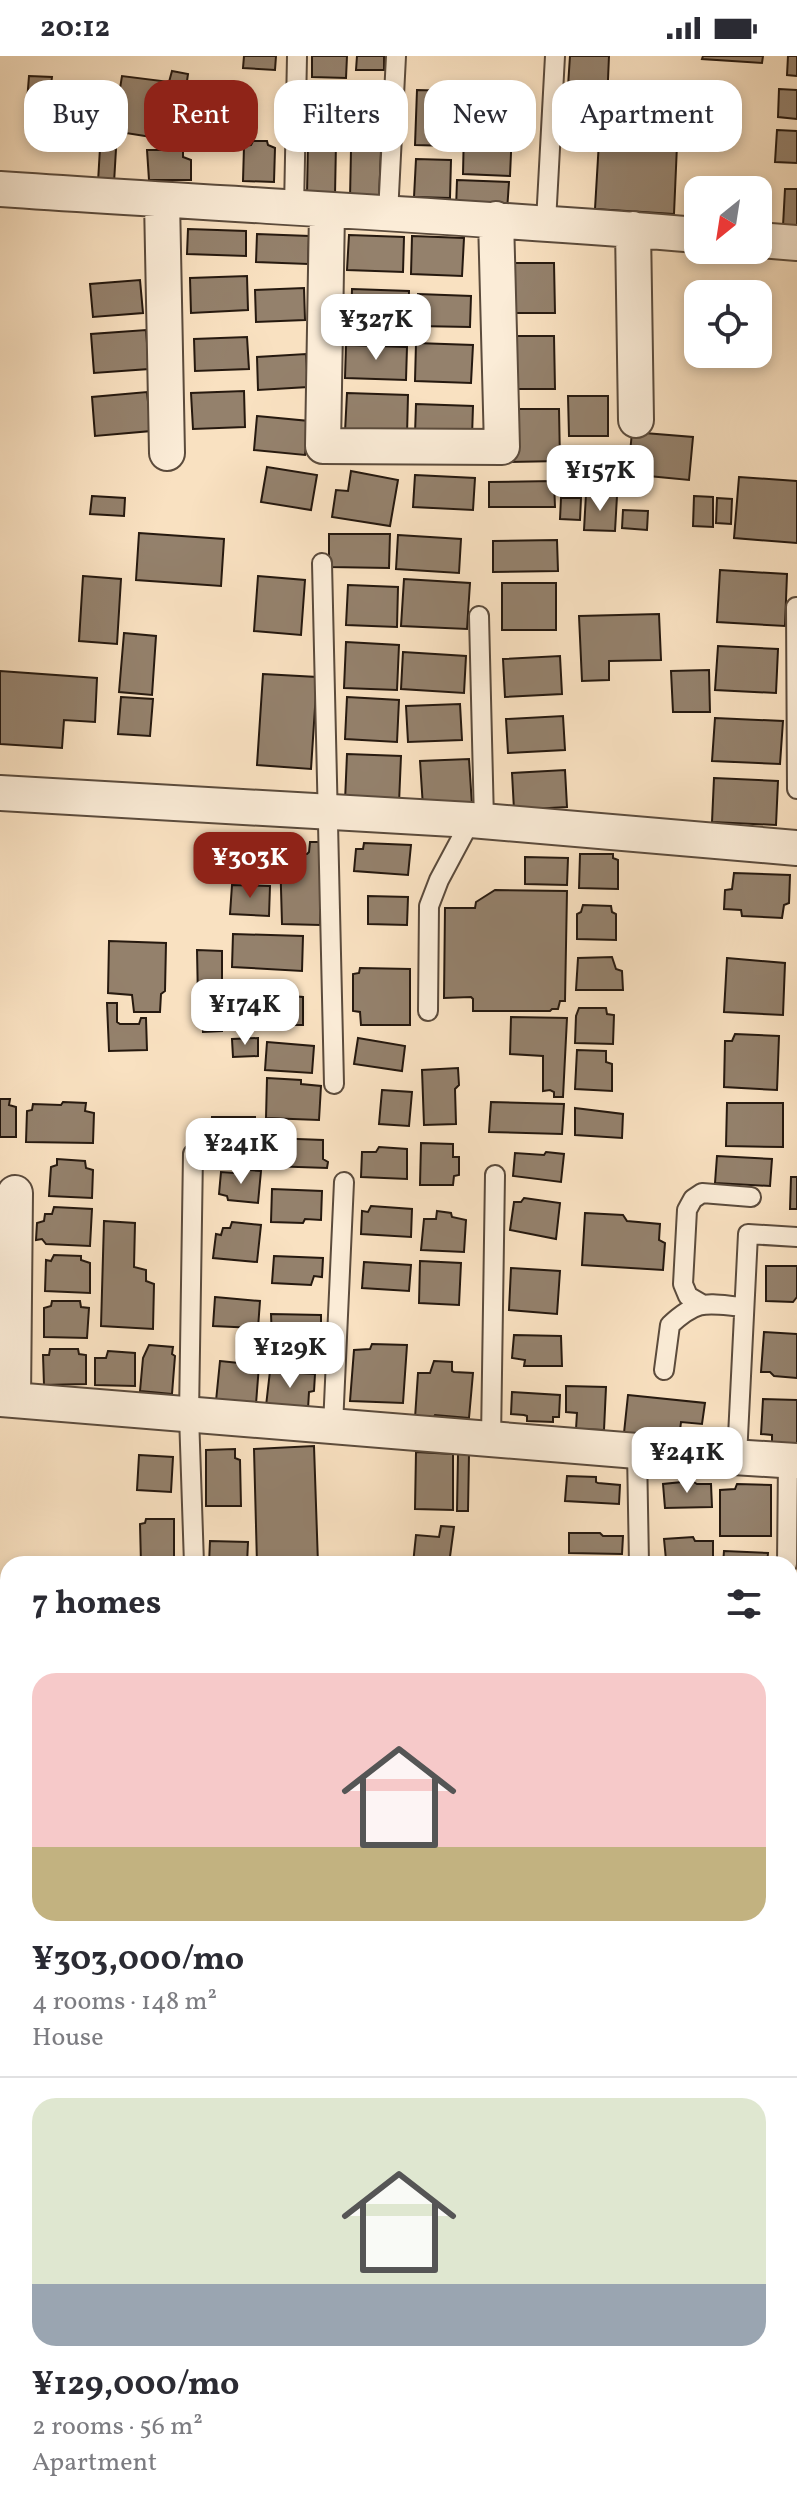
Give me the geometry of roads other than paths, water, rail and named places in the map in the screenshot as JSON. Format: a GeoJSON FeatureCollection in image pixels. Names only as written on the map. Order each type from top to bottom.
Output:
{"type":"FeatureCollection","features":[{"type":"Feature","properties":{"kind":"street"},"geometry":{"type":"LineString","coordinates":[[0,189],[546,222],[684,234]]}},
{"type":"Feature","properties":{"kind":"street"},"geometry":{"type":"LineString","coordinates":[[162,200],[167,453]]}},
{"type":"Feature","properties":{"kind":"street"},"geometry":{"type":"LineString","coordinates":[[311,210],[323,446],[502,447],[496,219]]}},
{"type":"Feature","properties":{"kind":"street"},"geometry":{"type":"LineString","coordinates":[[633,229],[636,420]]}},
{"type":"Feature","properties":{"kind":"street"},"geometry":{"type":"LineString","coordinates":[[772,241],[797,243]]}},
{"type":"Feature","properties":{"kind":"street"},"geometry":{"type":"LineString","coordinates":[[0,793],[477,821],[797,848]]}},
{"type":"Feature","properties":{"kind":"street"},"geometry":{"type":"LineString","coordinates":[[15,1193],[6,1400],[792,1461]]}},
{"type":"Feature","properties":{"kind":"lane"},"geometry":{"type":"LineString","coordinates":[[297,56],[311,210]]}},
{"type":"Feature","properties":{"kind":"lane"},"geometry":{"type":"LineString","coordinates":[[388,214],[396,56]]}},
{"type":"Feature","properties":{"kind":"lane"},"geometry":{"type":"LineString","coordinates":[[546,222],[555,56]]}},
{"type":"Feature","properties":{"kind":"lane"},"geometry":{"type":"LineString","coordinates":[[322,563],[334,1084]]}},
{"type":"Feature","properties":{"kind":"lane"},"geometry":{"type":"LineString","coordinates":[[796,607],[797,789]]}},
{"type":"Feature","properties":{"kind":"lane"},"geometry":{"type":"LineString","coordinates":[[428,1011],[429,906],[439,880],[477,821],[479,616]]}},
{"type":"Feature","properties":{"kind":"lane"},"geometry":{"type":"LineString","coordinates":[[193,1154],[189,1415],[194,1556]]}},
{"type":"Feature","properties":{"kind":"lane"},"geometry":{"type":"LineString","coordinates":[[491,1439],[495,1175]]}},
{"type":"Feature","properties":{"kind":"lane"},"geometry":{"type":"LineString","coordinates":[[333,1426],[344,1182]]}},
{"type":"Feature","properties":{"kind":"lane"},"geometry":{"type":"LineString","coordinates":[[744,1307],[700,1303],[688,1296],[683,1284],[687,1210],[693,1199],[702,1193],[751,1197]]}},
{"type":"Feature","properties":{"kind":"lane"},"geometry":{"type":"LineString","coordinates":[[737,1457],[748,1234],[797,1237]]}},
{"type":"Feature","properties":{"kind":"lane"},"geometry":{"type":"LineString","coordinates":[[664,1370],[670,1325],[686,1310],[700,1303]]}},
{"type":"Feature","properties":{"kind":"lane"},"geometry":{"type":"LineString","coordinates":[[637,1451],[639,1556]]}},
{"type":"Feature","properties":{"kind":"lane"},"geometry":{"type":"LineString","coordinates":[[787,1556],[792,1461]]}}]}
